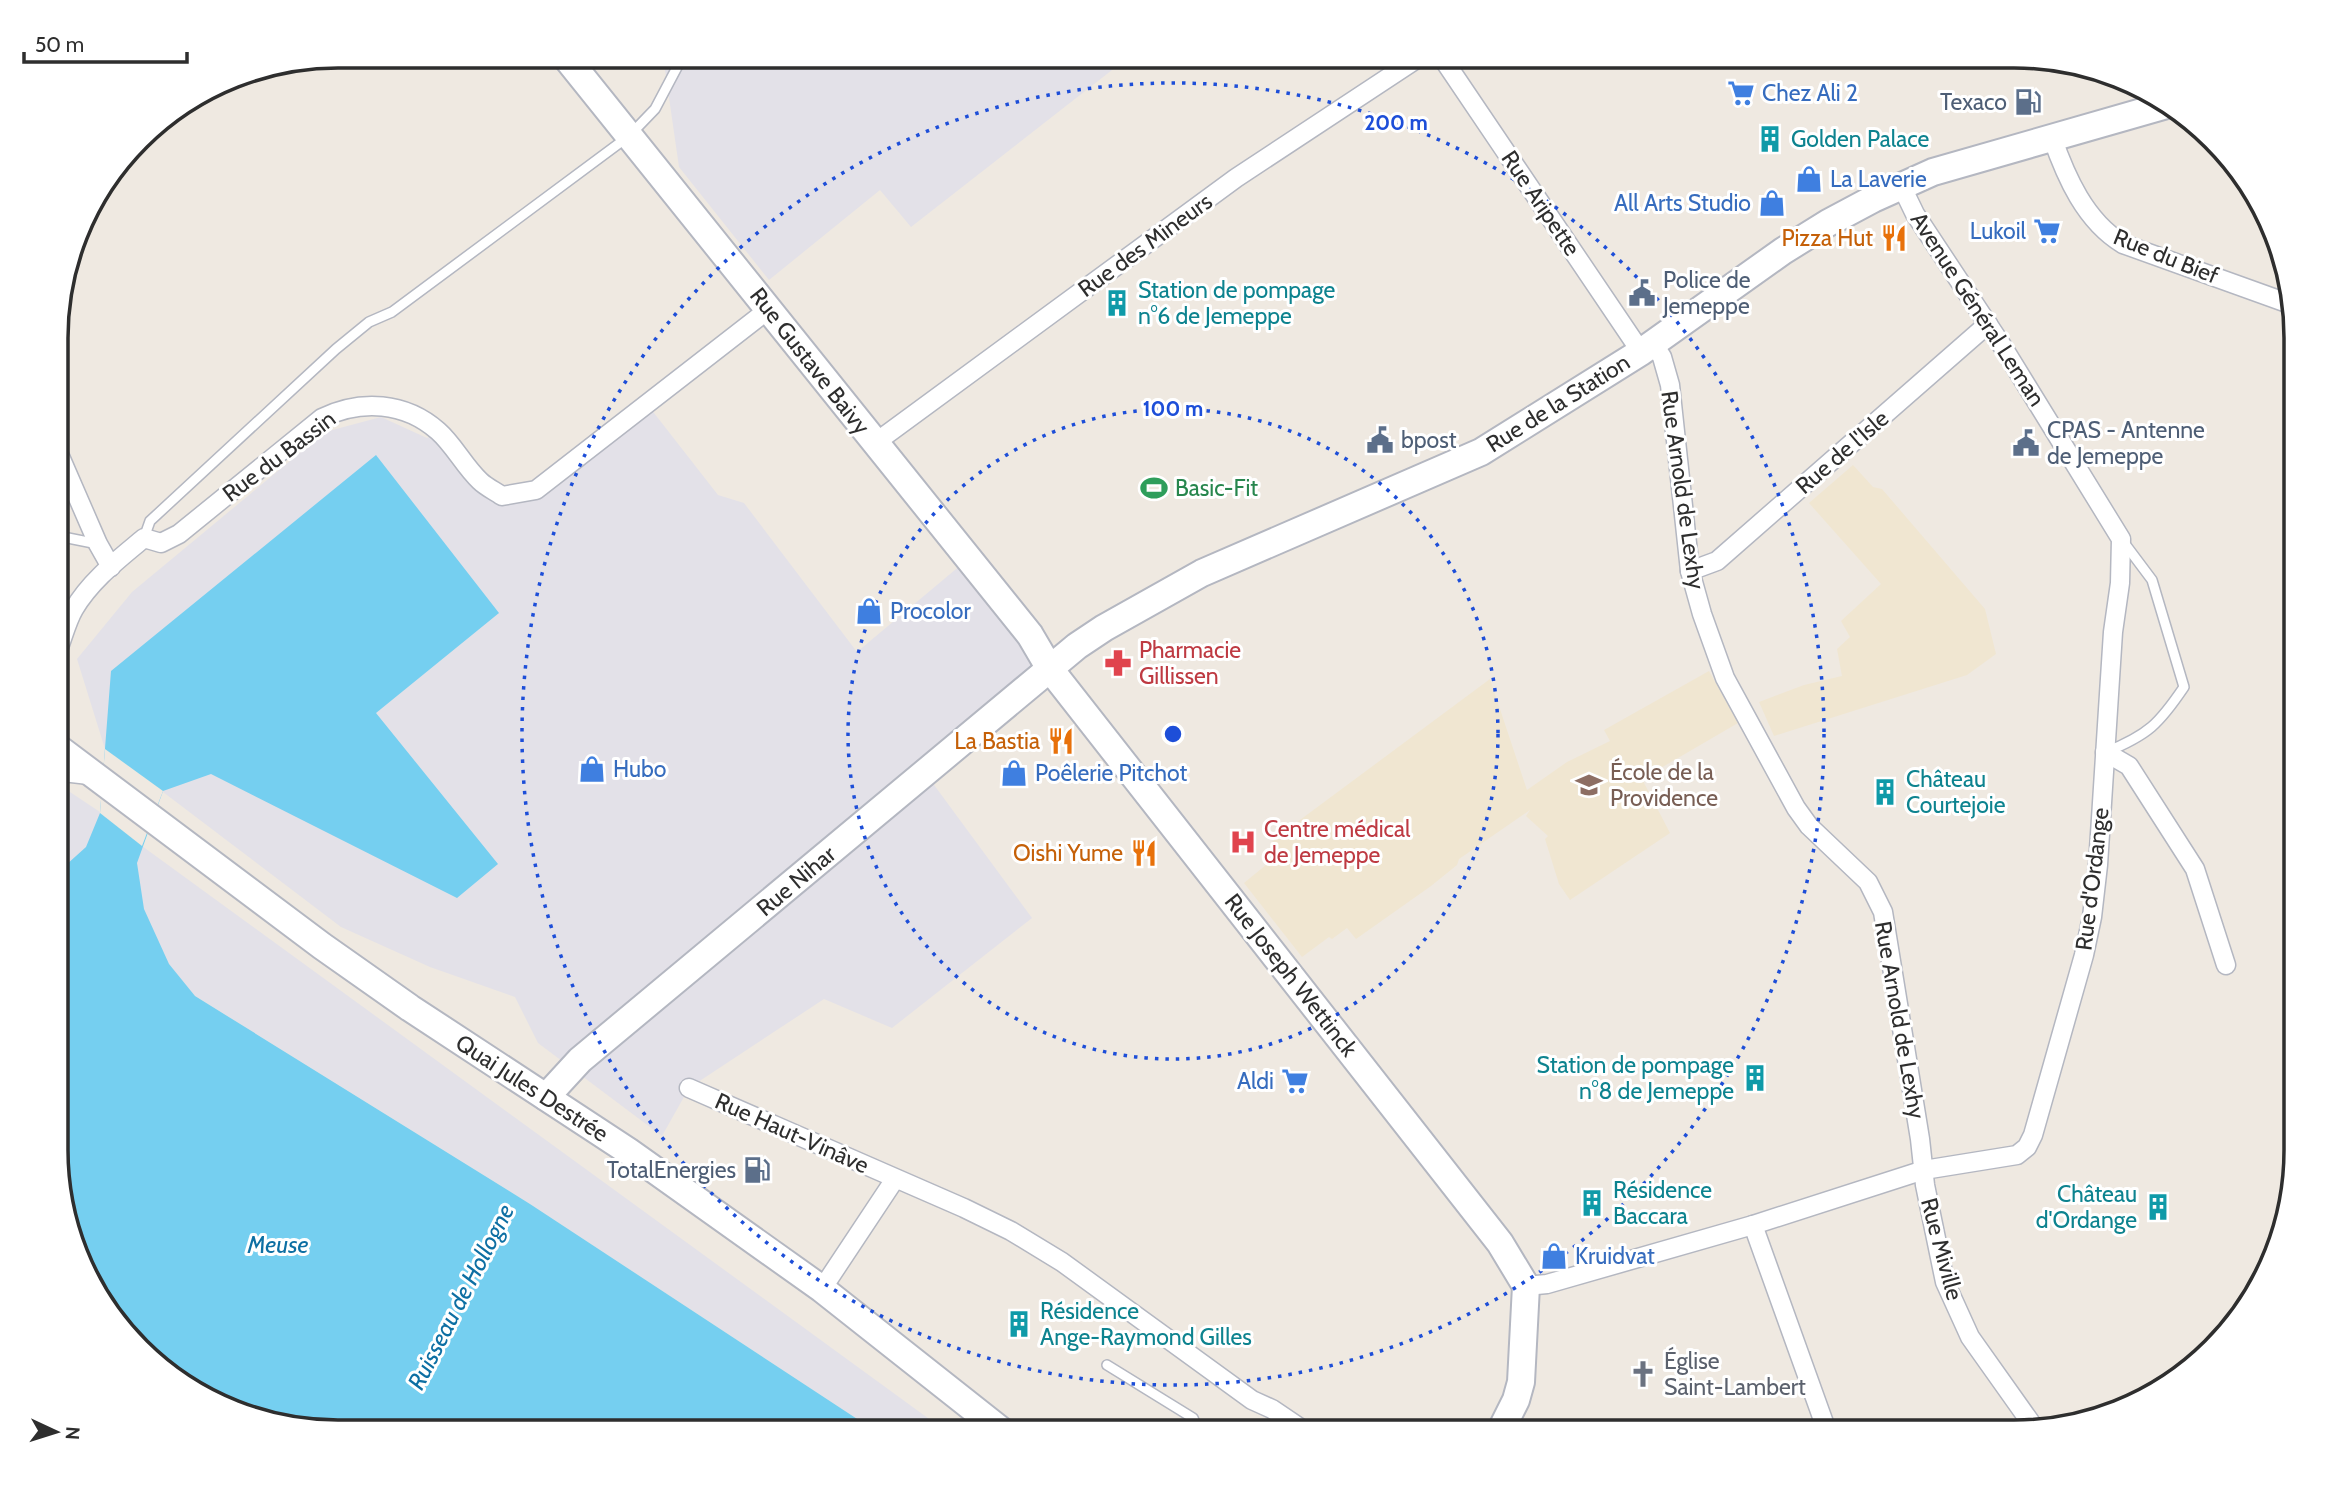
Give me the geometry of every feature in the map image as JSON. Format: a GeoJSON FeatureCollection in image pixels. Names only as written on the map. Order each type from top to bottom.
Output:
{"type":"FeatureCollection","features":[{"type":"Feature","properties":{"kind":"street","name":"Rue Gustave Baivy"},"geometry":{"type":"LineString","coordinates":[[575,68],[1030,635],[1050,669]]}},
{"type":"Feature","properties":{"kind":"street","name":"Rue des Mineurs"},"geometry":{"type":"LineString","coordinates":[[875,443],[1236,178],[1403,68]]}},
{"type":"Feature","properties":{"kind":"street","name":"Rue Aripette"},"geometry":{"type":"LineString","coordinates":[[1449,68],[1647,347]]}},
{"type":"Feature","properties":{"kind":"street","name":"Rue de la Station"},"geometry":{"type":"LineString","coordinates":[[1050,669],[1104,628],[1202,573],[1481,452],[1647,347],[1783,251],[1828,223],[1933,173],[2155,108]]}},
{"type":"Feature","properties":{"kind":"street","name":"Rue du Bief"},"geometry":{"type":"LineString","coordinates":[[2052,137],[2068,179],[2106,234],[2123,243],[2281,301]]}},
{"type":"Feature","properties":{"kind":"street","name":"Avenue Général Leman"},"geometry":{"type":"LineString","coordinates":[[1901,186],[1915,214],[1988,324],[2121,539]]}},
{"type":"Feature","properties":{"kind":"street","name":"Rue du Bassin"},"geometry":{"type":"LineString","coordinates":[[144,538],[161,542],[171,539],[323,418],[341,409],[364,405],[383,405],[423,420],[440,432],[480,482],[502,496],[536,491],[769,309]]}},
{"type":"Feature","properties":{"kind":"street","name":"Rue de l'Isle"},"geometry":{"type":"LineString","coordinates":[[1690,571],[1717,561],[1988,324]]}},
{"type":"Feature","properties":{"kind":"street","name":"Rue Arnold de Lexhy"},"geometry":{"type":"LineString","coordinates":[[1647,347],[1662,357],[1670,385],[1690,571],[1725,678],[1783,788],[1810,826],[1868,882],[1883,912],[1924,1170]]}},
{"type":"Feature","properties":{"kind":"street"},"geometry":{"type":"LineString","coordinates":[[68,476],[111,567]]}},
{"type":"Feature","properties":{"kind":"street"},"geometry":{"type":"LineString","coordinates":[[68,625],[74,610],[95,582],[144,538]]}},
{"type":"Feature","properties":{"kind":"street","name":"Rue d'Ordange"},"geometry":{"type":"LineString","coordinates":[[1525,1286],[1547,1284],[1753,1225],[1924,1170],[2017,1155],[2027,1147],[2033,1135],[2084,956],[2092,917],[2098,865],[2113,632],[2120,583],[2121,539]]}},
{"type":"Feature","properties":{"kind":"street","name":"Rue Nihar"},"geometry":{"type":"LineString","coordinates":[[546,1097],[580,1060],[1050,669]]}},
{"type":"Feature","properties":{"kind":"street","name":"Rue Joseph Wettinck"},"geometry":{"type":"LineString","coordinates":[[1050,669],[1442,1167],[1500,1243],[1525,1286]]}},
{"type":"Feature","properties":{"kind":"street"},"geometry":{"type":"LineString","coordinates":[[2105,752],[2129,766],[2195,869],[2225,965]]}},
{"type":"Feature","properties":{"kind":"street","name":"Quai Jules Destrée"},"geometry":{"type":"LineString","coordinates":[[68,755],[322,946],[410,1008],[628,1151],[822,1289],[988,1420]]}},
{"type":"Feature","properties":{"kind":"street","name":"Rue Haut-Vinâve"},"geometry":{"type":"LineString","coordinates":[[689,1088],[991,1220],[1044,1250],[1252,1400],[1288,1420]]}},
{"type":"Feature","properties":{"kind":"street","name":"Rue Miville"},"geometry":{"type":"LineString","coordinates":[[1924,1170],[1945,1282],[1970,1338],[2028,1419]]}},
{"type":"Feature","properties":{"kind":"street","name":"Rue Haut-Vinâve"},"geometry":{"type":"LineString","coordinates":[[822,1289],[895,1179]]}},
{"type":"Feature","properties":{"kind":"street"},"geometry":{"type":"LineString","coordinates":[[1753,1225],[1823,1420]]}},
{"type":"Feature","properties":{"kind":"street"},"geometry":{"type":"LineString","coordinates":[[1506,1420],[1521,1382],[1525,1286]]}},
{"type":"Feature","properties":{"kind":"lane"},"geometry":{"type":"LineString","coordinates":[[144,538],[150,521],[369,322],[392,312],[629,136],[656,108],[676,68]]}},
{"type":"Feature","properties":{"kind":"lane"},"geometry":{"type":"LineString","coordinates":[[68,538],[98,544]]}},
{"type":"Feature","properties":{"kind":"lane"},"geometry":{"type":"LineString","coordinates":[[2105,752],[2137,739],[2163,719],[2184,687],[2151,580],[2121,539]]}},
{"type":"Feature","properties":{"kind":"lane"},"geometry":{"type":"LineString","coordinates":[[68,777],[103,781]]}},
{"type":"Feature","properties":{"kind":"lane"},"geometry":{"type":"LineString","coordinates":[[1107,1365],[1194,1420]]}},
{"type":"Feature","properties":{"kind":"shaded area"},"geometry":{"type":"Polygon","coordinates":[[[665,68],[1115,68],[911,227],[880,190],[769,280],[679,167],[665,68]]]}},
{"type":"Feature","properties":{"kind":"shaded area"},"geometry":{"type":"Polygon","coordinates":[[[647,404],[718,495],[744,503],[857,652],[968,559],[1050,669],[926,774],[1032,918],[892,1028],[824,999],[689,1088],[662,1136],[538,1043],[515,997],[430,967],[341,927],[163,792],[142,846],[931,1420],[859,1420],[530,1204],[195,996],[68,913],[68,791],[100,812],[105,749],[77,659],[132,592],[325,432],[381,417],[427,438],[440,432],[502,496],[536,490],[647,404]]]}},
{"type":"Feature","properties":{"kind":"shaded area"},"geometry":{"type":"Polygon","coordinates":[[[1853,465],[1873,487],[1882,489],[1985,609],[1996,654],[1967,675],[1774,736],[1759,702],[1804,685],[1842,676],[1837,649],[1850,637],[1841,621],[1881,584],[1809,503],[1853,465]]]}},
{"type":"Feature","properties":{"kind":"shaded area"},"geometry":{"type":"Polygon","coordinates":[[[1709,671],[1738,723],[1642,779],[1670,833],[1570,900],[1559,884],[1545,839],[1548,836],[1526,816],[1530,810],[1459,859],[1457,865],[1431,886],[1356,939],[1347,928],[1332,939],[1329,937],[1302,957],[1244,883],[1278,855],[1270,844],[1277,837],[1490,679],[1527,790],[1567,762],[1610,741],[1604,730],[1709,671]]]}},
{"type":"Feature","properties":{"kind":"water","name":"Meuse"},"geometry":{"type":"Polygon","coordinates":[[[376,455],[499,613],[376,713],[498,864],[457,898],[211,774],[163,791],[137,863],[144,909],[169,964],[195,996],[530,1204],[859,1420],[321,1419],[269,1411],[219,1392],[188,1374],[147,1341],[104,1285],[89,1253],[73,1202],[68,1149],[68,863],[86,847],[100,813],[111,671],[376,455]]]}},
{"type":"Feature","properties":{"kind":"pier"},"geometry":{"type":"Polygon","coordinates":[[[105,749],[163,791],[142,846],[100,813],[105,749]]]}},
{"type":"Feature","properties":{"kind":"place","name":"Chez Ali 2"},"geometry":{"type":"Point","coordinates":[1741,93]}},
{"type":"Feature","properties":{"kind":"place","name":"Texaco"},"geometry":{"type":"Point","coordinates":[2028,102]}},
{"type":"Feature","properties":{"kind":"place","name":"Golden Palace"},"geometry":{"type":"Point","coordinates":[1770,139]}},
{"type":"Feature","properties":{"kind":"place","name":"La Laverie"},"geometry":{"type":"Point","coordinates":[1809,179]}},
{"type":"Feature","properties":{"kind":"place","name":"All Arts Studio"},"geometry":{"type":"Point","coordinates":[1772,203]}},
{"type":"Feature","properties":{"kind":"place","name":"Lukoil"},"geometry":{"type":"Point","coordinates":[2047,231]}},
{"type":"Feature","properties":{"kind":"place","name":"Pizza Hut"},"geometry":{"type":"Point","coordinates":[1894,238]}},
{"type":"Feature","properties":{"kind":"place","name":"Police de Jemeppe"},"geometry":{"type":"Point","coordinates":[1642,293]}},
{"type":"Feature","properties":{"kind":"place","name":"Station de pompage n°6 de Jemeppe"},"geometry":{"type":"Point","coordinates":[1117,303]}},
{"type":"Feature","properties":{"kind":"place","name":"bpost"},"geometry":{"type":"Point","coordinates":[1380,440]}},
{"type":"Feature","properties":{"kind":"place","name":"CPAS - Antenne de Jemeppe"},"geometry":{"type":"Point","coordinates":[2026,443]}},
{"type":"Feature","properties":{"kind":"place","name":"Basic-Fit"},"geometry":{"type":"Point","coordinates":[1154,488]}},
{"type":"Feature","properties":{"kind":"place","name":"Procolor"},"geometry":{"type":"Point","coordinates":[869,611]}},
{"type":"Feature","properties":{"kind":"place","name":"Pharmacie Gillissen"},"geometry":{"type":"Point","coordinates":[1118,663]}},
{"type":"Feature","properties":{"kind":"place","name":"La Bastia"},"geometry":{"type":"Point","coordinates":[1061,741]}},
{"type":"Feature","properties":{"kind":"place","name":"Hubo"},"geometry":{"type":"Point","coordinates":[592,769]}},
{"type":"Feature","properties":{"kind":"place","name":"Poêlerie Pitchot"},"geometry":{"type":"Point","coordinates":[1014,773]}},
{"type":"Feature","properties":{"kind":"place","name":"École de la Providence"},"geometry":{"type":"Point","coordinates":[1589,785]}},
{"type":"Feature","properties":{"kind":"place","name":"Château Courtejoie"},"geometry":{"type":"Point","coordinates":[1885,792]}},
{"type":"Feature","properties":{"kind":"place","name":"Centre médical de Jemeppe"},"geometry":{"type":"Point","coordinates":[1243,842]}},
{"type":"Feature","properties":{"kind":"place","name":"Oishi Yume"},"geometry":{"type":"Point","coordinates":[1144,853]}},
{"type":"Feature","properties":{"kind":"place","name":"Station de pompage n°8 de Jemeppe"},"geometry":{"type":"Point","coordinates":[1755,1078]}},
{"type":"Feature","properties":{"kind":"place","name":"Aldi"},"geometry":{"type":"Point","coordinates":[1295,1081]}},
{"type":"Feature","properties":{"kind":"place","name":"TotalEnergies"},"geometry":{"type":"Point","coordinates":[757,1170]}},
{"type":"Feature","properties":{"kind":"place","name":"Résidence Baccara"},"geometry":{"type":"Point","coordinates":[1592,1203]}},
{"type":"Feature","properties":{"kind":"place","name":"Château d'Ordange"},"geometry":{"type":"Point","coordinates":[2158,1207]}},
{"type":"Feature","properties":{"kind":"place","name":"Kruidvat"},"geometry":{"type":"Point","coordinates":[1554,1256]}},
{"type":"Feature","properties":{"kind":"place","name":"Résidence Ange-Raymond Gilles"},"geometry":{"type":"Point","coordinates":[1019,1324]}},
{"type":"Feature","properties":{"kind":"place","name":"Église Saint-Lambert"},"geometry":{"type":"Point","coordinates":[1643,1374]}},
{"type":"Feature","properties":{"kind":"water label","name":"Ruisseau de Hollogne"},"geometry":{"type":"Point","coordinates":[461,1297]}}]}
